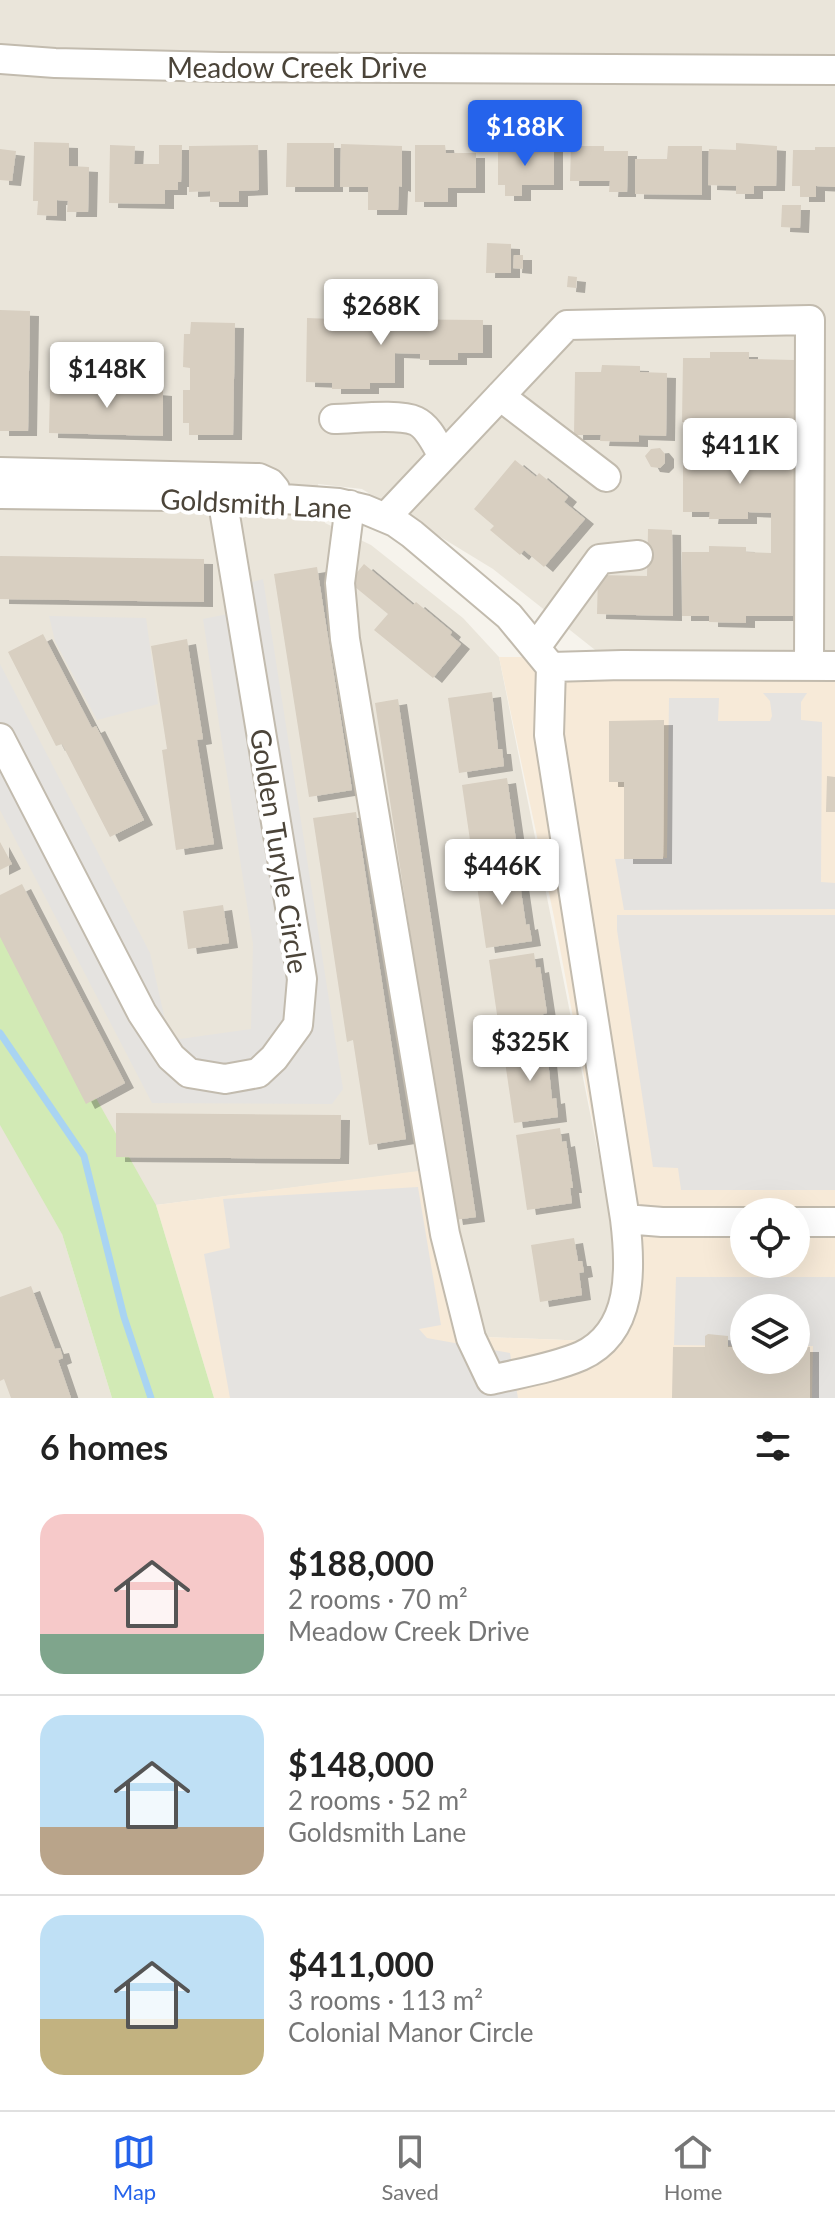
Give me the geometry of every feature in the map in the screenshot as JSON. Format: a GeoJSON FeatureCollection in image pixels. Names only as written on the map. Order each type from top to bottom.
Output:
{"type":"FeatureCollection","features":[{"type":"Feature","properties":{"kind":"street","name":"Meadow Creek Drive"},"geometry":{"type":"LineString","coordinates":[[0,59],[237,67],[835,70]]}},
{"type":"Feature","properties":{"kind":"street"},"geometry":{"type":"LineString","coordinates":[[386,517],[567,325],[810,320],[822,666],[622,665],[544,657]]}},
{"type":"Feature","properties":{"kind":"street"},"geometry":{"type":"LineString","coordinates":[[500,396],[606,477]]}},
{"type":"Feature","properties":{"kind":"street"},"geometry":{"type":"LineString","coordinates":[[334,419],[403,418],[417,421],[426,429],[443,456]]}},
{"type":"Feature","properties":{"kind":"street"},"geometry":{"type":"LineString","coordinates":[[0,472],[259,478],[270,483],[279,499]]}},
{"type":"Feature","properties":{"kind":"street","name":"Goldsmith Lane"},"geometry":{"type":"LineString","coordinates":[[0,494],[222,497],[350,505],[386,517],[412,534],[509,616],[544,657]]}},
{"type":"Feature","properties":{"kind":"street","name":"Golden Turyle Circle"},"geometry":{"type":"LineString","coordinates":[[0,738],[142,1013],[171,1057],[189,1073],[225,1079],[258,1073],[274,1058],[298,1025],[302,979],[222,497]]}},
{"type":"Feature","properties":{"kind":"street"},"geometry":{"type":"LineString","coordinates":[[350,505],[340,583],[345,639],[445,1234],[471,1338],[491,1380],[583,1355],[603,1340],[615,1325],[625,1302],[630,1270],[625,1219],[549,735],[544,657],[600,559],[638,555]]}},
{"type":"Feature","properties":{"kind":"street"},"geometry":{"type":"LineString","coordinates":[[625,1219],[730,1222]]}},
{"type":"Feature","properties":{"kind":"street"},"geometry":{"type":"LineString","coordinates":[[810,1222],[835,1222]]}},
{"type":"Feature","properties":{"kind":"shaded area"},"geometry":{"type":"Polygon","coordinates":[[[0,0],[835,0],[835,657],[604,657],[493,569],[362,489],[318,484],[325,523],[371,545],[463,618],[499,657],[612,1223],[616,1342],[459,1336],[431,1170],[156,1205],[62,1234],[112,1398],[0,1398],[0,0]]]}},
{"type":"Feature","properties":{"kind":"shaded area"},"geometry":{"type":"Polygon","coordinates":[[[263,579],[343,1089],[332,1104],[152,1103],[0,810],[0,664],[150,953],[167,1029],[180,1039],[251,1029],[253,944],[203,619],[228,614],[246,584],[263,579]]]}},
{"type":"Feature","properties":{"kind":"shaded area"},"geometry":{"type":"Polygon","coordinates":[[[49,616],[146,618],[158,704],[97,720],[55,641],[49,616]]]}},
{"type":"Feature","properties":{"kind":"shaded area"},"geometry":{"type":"Polygon","coordinates":[[[499,657],[835,657],[835,1398],[214,1398],[156,1205],[434,1169],[459,1336],[616,1342],[612,1223],[554,917],[499,657]]]}},
{"type":"Feature","properties":{"kind":"shaded area"},"geometry":{"type":"Polygon","coordinates":[[[763,693],[807,693],[801,702],[801,720],[822,722],[821,882],[835,883],[835,909],[624,910],[615,859],[667,858],[669,698],[719,698],[718,721],[770,721],[770,701],[763,693]]]}},
{"type":"Feature","properties":{"kind":"shaded area"},"geometry":{"type":"Polygon","coordinates":[[[617,915],[835,915],[835,1190],[681,1190],[678,1168],[653,1167],[617,915]]]}},
{"type":"Feature","properties":{"kind":"shaded area"},"geometry":{"type":"Polygon","coordinates":[[[418,1187],[441,1325],[419,1329],[427,1338],[510,1353],[518,1398],[230,1398],[204,1254],[230,1248],[223,1199],[418,1187]]]}},
{"type":"Feature","properties":{"kind":"shaded area"},"geometry":{"type":"Polygon","coordinates":[[[676,1277],[835,1277],[835,1398],[812,1398],[810,1294],[730,1294],[730,1346],[674,1345],[676,1277]]]}},
{"type":"Feature","properties":{"kind":"green space"},"geometry":{"type":"Polygon","coordinates":[[[0,927],[156,1205],[214,1398],[112,1398],[62,1234],[0,1125],[0,927]]]}},
{"type":"Feature","properties":{"kind":"building"},"geometry":{"type":"Polygon","coordinates":[[[34,142],[69,143],[69,166],[89,167],[88,212],[67,212],[68,201],[57,200],[57,216],[37,215],[38,201],[33,201],[34,142]]]}},
{"type":"Feature","properties":{"kind":"building"},"geometry":{"type":"Polygon","coordinates":[[[287,143],[334,143],[334,187],[286,187],[287,143]]]}},
{"type":"Feature","properties":{"kind":"building"},"geometry":{"type":"Polygon","coordinates":[[[736,143],[777,146],[776,186],[754,186],[754,194],[736,194],[736,186],[708,185],[709,149],[736,150],[736,143]]]}},
{"type":"Feature","properties":{"kind":"building"},"geometry":{"type":"Polygon","coordinates":[[[341,144],[402,146],[402,187],[399,186],[398,210],[368,210],[368,187],[340,187],[341,144]]]}},
{"type":"Feature","properties":{"kind":"building"},"geometry":{"type":"Polygon","coordinates":[[[110,145],[135,146],[134,164],[159,164],[159,145],[182,145],[178,190],[165,190],[165,204],[109,203],[110,145]]]}},
{"type":"Feature","properties":{"kind":"building"},"geometry":{"type":"Polygon","coordinates":[[[258,145],[259,190],[239,191],[239,202],[210,202],[210,191],[189,192],[189,146],[258,145]]]}},
{"type":"Feature","properties":{"kind":"building"},"geometry":{"type":"Polygon","coordinates":[[[415,145],[445,145],[446,153],[476,153],[476,188],[448,188],[448,202],[415,202],[415,145]]]}},
{"type":"Feature","properties":{"kind":"building"},"geometry":{"type":"Polygon","coordinates":[[[554,146],[554,185],[522,185],[522,196],[505,196],[505,185],[498,185],[498,148],[554,146]]]}},
{"type":"Feature","properties":{"kind":"building"},"geometry":{"type":"Polygon","coordinates":[[[571,146],[604,146],[604,151],[628,151],[627,192],[609,192],[610,181],[570,181],[571,146]]]}},
{"type":"Feature","properties":{"kind":"building"},"geometry":{"type":"Polygon","coordinates":[[[668,146],[702,146],[702,195],[635,194],[635,159],[667,159],[668,146]]]}},
{"type":"Feature","properties":{"kind":"building"},"geometry":{"type":"Polygon","coordinates":[[[815,147],[835,147],[835,187],[816,186],[816,197],[800,197],[800,186],[792,186],[793,150],[815,150],[815,147]]]}},
{"type":"Feature","properties":{"kind":"building"},"geometry":{"type":"Polygon","coordinates":[[[0,149],[16,151],[12,181],[0,180],[0,149]]]}},
{"type":"Feature","properties":{"kind":"building"},"geometry":{"type":"Polygon","coordinates":[[[782,205],[801,205],[800,228],[781,227],[782,205]]]}},
{"type":"Feature","properties":{"kind":"building"},"geometry":{"type":"Polygon","coordinates":[[[487,243],[511,244],[511,273],[486,273],[487,243]]]}},
{"type":"Feature","properties":{"kind":"building"},"geometry":{"type":"Polygon","coordinates":[[[514,255],[523,255],[523,269],[513,268],[514,255]]]}},
{"type":"Feature","properties":{"kind":"building"},"geometry":{"type":"Polygon","coordinates":[[[568,276],[577,277],[576,288],[567,287],[568,276]]]}},
{"type":"Feature","properties":{"kind":"building"},"geometry":{"type":"Polygon","coordinates":[[[0,310],[30,311],[28,431],[0,431],[0,310]]]}},
{"type":"Feature","properties":{"kind":"building"},"geometry":{"type":"Polygon","coordinates":[[[332,314],[370,314],[370,319],[483,320],[483,353],[458,353],[458,360],[420,360],[420,354],[395,353],[395,383],[370,383],[370,389],[332,389],[332,383],[306,382],[307,318],[332,319],[332,314]]]}},
{"type":"Feature","properties":{"kind":"building"},"geometry":{"type":"Polygon","coordinates":[[[191,322],[235,323],[233,435],[189,435],[189,423],[183,423],[183,390],[190,390],[190,368],[183,367],[184,334],[190,334],[191,322]]]}},
{"type":"Feature","properties":{"kind":"building"},"geometry":{"type":"Polygon","coordinates":[[[710,352],[749,352],[749,359],[795,360],[793,616],[746,616],[746,623],[709,622],[709,616],[682,616],[682,552],[709,552],[709,546],[746,547],[746,552],[771,553],[771,513],[748,512],[748,519],[709,519],[710,512],[683,512],[683,449],[710,449],[710,443],[748,443],[748,450],[773,450],[773,422],[748,421],[748,429],[709,428],[709,422],[682,422],[683,358],[710,358],[710,352]]]}},
{"type":"Feature","properties":{"kind":"building"},"geometry":{"type":"Polygon","coordinates":[[[602,365],[640,366],[640,372],[667,373],[666,436],[639,435],[639,442],[600,441],[601,435],[574,435],[575,372],[601,372],[602,365]]]}},
{"type":"Feature","properties":{"kind":"building"},"geometry":{"type":"Polygon","coordinates":[[[62,383],[95,384],[95,390],[118,391],[118,383],[151,384],[151,390],[163,391],[163,436],[49,433],[50,389],[62,389],[62,383]]]}},
{"type":"Feature","properties":{"kind":"building"},"geometry":{"type":"Polygon","coordinates":[[[660,448],[665,454],[665,463],[660,468],[651,467],[645,456],[651,449],[660,448]]]}},
{"type":"Feature","properties":{"kind":"building"},"geometry":{"type":"Polygon","coordinates":[[[515,460],[536,477],[539,473],[568,497],[564,502],[585,519],[544,567],[524,550],[520,555],[490,530],[494,526],[474,509],[515,460]]]}},
{"type":"Feature","properties":{"kind":"building"},"geometry":{"type":"Polygon","coordinates":[[[648,529],[672,530],[673,616],[597,614],[598,575],[647,576],[648,529]]]}},
{"type":"Feature","properties":{"kind":"building"},"geometry":{"type":"Polygon","coordinates":[[[0,556],[204,559],[204,602],[0,599],[0,556]]]}},
{"type":"Feature","properties":{"kind":"building"},"geometry":{"type":"Polygon","coordinates":[[[364,564],[413,605],[416,602],[452,632],[450,635],[461,644],[433,678],[374,630],[388,614],[349,582],[364,564]]]}},
{"type":"Feature","properties":{"kind":"building"},"geometry":{"type":"Polygon","coordinates":[[[317,567],[352,790],[309,797],[274,574],[317,567]]]}},
{"type":"Feature","properties":{"kind":"building"},"geometry":{"type":"Polygon","coordinates":[[[43,634],[92,728],[96,726],[144,820],[110,837],[62,744],[56,746],[8,652],[43,634]]]}},
{"type":"Feature","properties":{"kind":"building"},"geometry":{"type":"Polygon","coordinates":[[[187,639],[203,739],[197,740],[214,844],[176,850],[162,750],[167,749],[151,646],[187,639]]]}},
{"type":"Feature","properties":{"kind":"building"},"geometry":{"type":"Polygon","coordinates":[[[492,692],[498,749],[502,749],[504,766],[459,773],[448,698],[492,692]]]}},
{"type":"Feature","properties":{"kind":"building"},"geometry":{"type":"Polygon","coordinates":[[[398,699],[476,1217],[454,1220],[375,703],[398,699]]]}},
{"type":"Feature","properties":{"kind":"building"},"geometry":{"type":"Polygon","coordinates":[[[664,720],[663,859],[624,859],[624,782],[609,782],[609,721],[664,720]]]}},
{"type":"Feature","properties":{"kind":"building"},"geometry":{"type":"Polygon","coordinates":[[[827,776],[835,777],[835,812],[826,812],[827,776]]]}},
{"type":"Feature","properties":{"kind":"building"},"geometry":{"type":"Polygon","coordinates":[[[507,778],[518,854],[473,861],[462,785],[507,778]]]}},
{"type":"Feature","properties":{"kind":"building"},"geometry":{"type":"Polygon","coordinates":[[[356,812],[406,1139],[369,1145],[353,1040],[347,1042],[313,818],[356,812]]]}},
{"type":"Feature","properties":{"kind":"building"},"geometry":{"type":"Polygon","coordinates":[[[0,842],[12,864],[0,870],[0,842]]]}},
{"type":"Feature","properties":{"kind":"building"},"geometry":{"type":"Polygon","coordinates":[[[520,866],[526,925],[529,924],[532,941],[486,948],[475,872],[520,866]]]}},
{"type":"Feature","properties":{"kind":"building"},"geometry":{"type":"Polygon","coordinates":[[[22,884],[125,1083],[86,1104],[0,937],[0,895],[22,884]]]}},
{"type":"Feature","properties":{"kind":"building"},"geometry":{"type":"Polygon","coordinates":[[[223,905],[229,943],[188,949],[183,911],[223,905]]]}},
{"type":"Feature","properties":{"kind":"building"},"geometry":{"type":"Polygon","coordinates":[[[534,953],[536,968],[540,967],[547,1013],[543,1014],[545,1029],[500,1035],[489,960],[534,953]]]}},
{"type":"Feature","properties":{"kind":"building"},"geometry":{"type":"Polygon","coordinates":[[[546,1041],[552,1099],[556,1098],[558,1117],[514,1123],[503,1048],[546,1041]]]}},
{"type":"Feature","properties":{"kind":"building"},"geometry":{"type":"Polygon","coordinates":[[[116,1113],[341,1115],[340,1159],[116,1157],[116,1113]]]}},
{"type":"Feature","properties":{"kind":"building"},"geometry":{"type":"Polygon","coordinates":[[[560,1128],[562,1142],[566,1141],[573,1188],[570,1188],[572,1203],[527,1210],[516,1135],[560,1128]]]}},
{"type":"Feature","properties":{"kind":"building"},"geometry":{"type":"Polygon","coordinates":[[[574,1238],[578,1261],[582,1261],[584,1272],[579,1273],[582,1295],[540,1302],[531,1245],[574,1238]]]}},
{"type":"Feature","properties":{"kind":"building"},"geometry":{"type":"Polygon","coordinates":[[[31,1286],[55,1349],[60,1348],[63,1358],[58,1360],[71,1398],[11,1398],[4,1379],[0,1381],[0,1297],[31,1286]]]}},
{"type":"Feature","properties":{"kind":"building"},"geometry":{"type":"Polygon","coordinates":[[[705,1336],[728,1336],[730,1374],[810,1374],[810,1398],[672,1398],[673,1347],[705,1347],[705,1336]]]}},
{"type":"Feature","properties":{"kind":"waterway"},"geometry":{"type":"LineString","coordinates":[[0,1033],[84,1156],[124,1317],[151,1398]]}}]}
